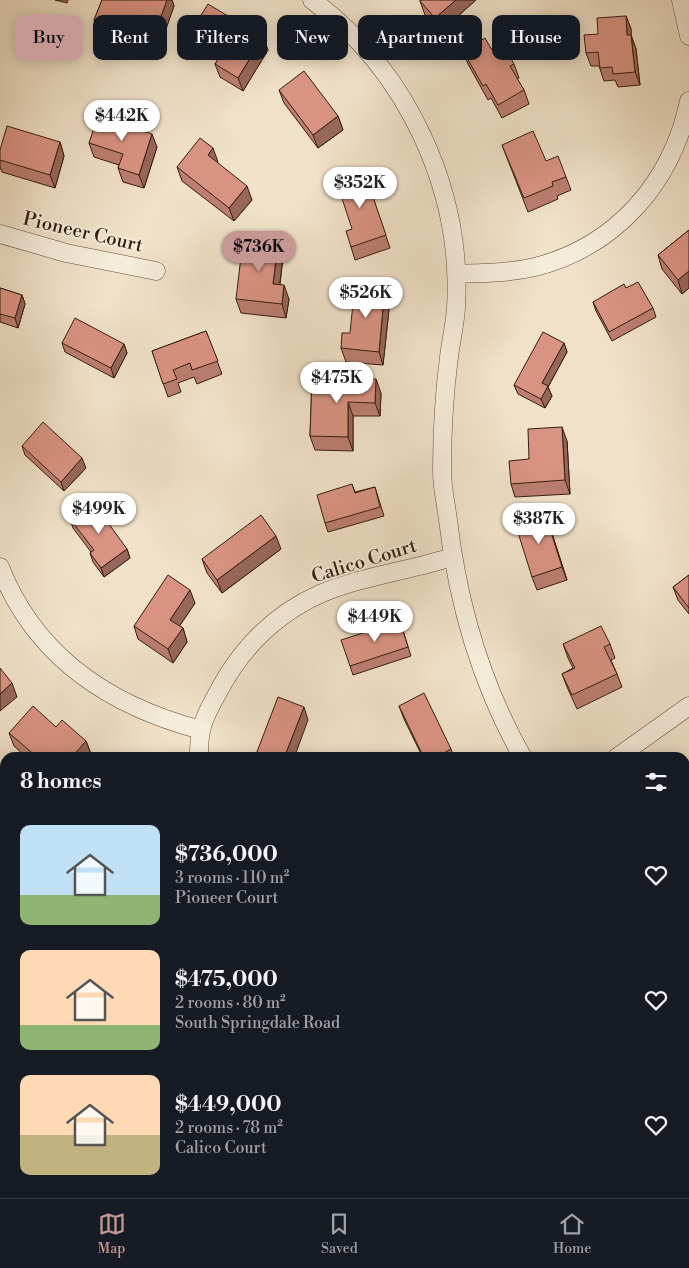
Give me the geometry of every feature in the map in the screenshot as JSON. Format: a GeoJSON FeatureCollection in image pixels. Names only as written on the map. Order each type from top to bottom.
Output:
{"type":"FeatureCollection","features":[{"type":"Feature","properties":{"kind":"street"},"geometry":{"type":"LineString","coordinates":[[312,0],[360,43],[389,80],[410,114],[430,154],[450,217],[456,274],[456,308],[449,356],[442,440],[442,474],[452,557],[460,602],[477,659],[505,726],[520,752]]}},
{"type":"Feature","properties":{"kind":"street"},"geometry":{"type":"LineString","coordinates":[[681,0],[689,36]]}},
{"type":"Feature","properties":{"kind":"street"},"geometry":{"type":"LineString","coordinates":[[456,274],[500,272],[534,267],[577,252],[619,224],[634,210],[660,177],[685,122],[689,101]]}},
{"type":"Feature","properties":{"kind":"street","name":"Pioneer Court"},"geometry":{"type":"LineString","coordinates":[[0,234],[66,253],[156,271]]}},
{"type":"Feature","properties":{"kind":"street","name":"Calico Court"},"geometry":{"type":"LineString","coordinates":[[199,752],[201,730],[223,683],[240,656],[259,634],[288,611],[320,594],[452,557]]}},
{"type":"Feature","properties":{"kind":"street"},"geometry":{"type":"LineString","coordinates":[[0,566],[8,588],[38,634],[74,670],[128,705],[174,723],[201,730]]}},
{"type":"Feature","properties":{"kind":"street"},"geometry":{"type":"LineString","coordinates":[[624,752],[689,706]]}},
{"type":"Feature","properties":{"kind":"building"},"geometry":{"type":"Polygon","coordinates":[[[102,0],[167,0],[162,15],[96,15],[102,0]]]}},
{"type":"Feature","properties":{"kind":"building"},"geometry":{"type":"Polygon","coordinates":[[[456,0],[438,15],[432,15],[420,1],[456,0]]]}},
{"type":"Feature","properties":{"kind":"building"},"geometry":{"type":"Polygon","coordinates":[[[208,4],[226,15],[201,15],[208,4]]]}},
{"type":"Feature","properties":{"kind":"building"},"geometry":{"type":"Polygon","coordinates":[[[626,16],[627,35],[631,35],[635,72],[613,74],[612,67],[600,68],[598,52],[586,53],[584,35],[598,34],[597,18],[626,16]]]}},
{"type":"Feature","properties":{"kind":"building"},"geometry":{"type":"Polygon","coordinates":[[[485,38],[492,50],[492,60],[512,60],[514,64],[510,66],[524,90],[498,105],[486,84],[483,86],[468,60],[482,60],[482,40],[485,38]]]}},
{"type":"Feature","properties":{"kind":"building"},"geometry":{"type":"Polygon","coordinates":[[[217,60],[249,60],[238,78],[215,64],[217,60]]]}},
{"type":"Feature","properties":{"kind":"building"},"geometry":{"type":"Polygon","coordinates":[[[304,71],[338,116],[313,135],[279,90],[304,71]]]}},
{"type":"Feature","properties":{"kind":"building"},"geometry":{"type":"Polygon","coordinates":[[[99,113],[113,117],[111,121],[152,134],[139,175],[118,168],[123,154],[89,143],[99,113]]]}},
{"type":"Feature","properties":{"kind":"building"},"geometry":{"type":"Polygon","coordinates":[[[7,126],[60,142],[50,175],[0,160],[0,150],[7,126]]]}},
{"type":"Feature","properties":{"kind":"building"},"geometry":{"type":"Polygon","coordinates":[[[533,131],[546,161],[558,156],[566,177],[552,182],[553,186],[524,198],[502,145],[533,131]]]}},
{"type":"Feature","properties":{"kind":"building"},"geometry":{"type":"Polygon","coordinates":[[[200,138],[213,148],[208,155],[247,186],[229,208],[177,167],[200,138]]]}},
{"type":"Feature","properties":{"kind":"building"},"geometry":{"type":"Polygon","coordinates":[[[364,171],[386,235],[351,247],[346,231],[352,229],[336,180],[364,171]]]}},
{"type":"Feature","properties":{"kind":"building"},"geometry":{"type":"Polygon","coordinates":[[[689,230],[689,271],[678,280],[658,255],[689,230]]]}},
{"type":"Feature","properties":{"kind":"building"},"geometry":{"type":"Polygon","coordinates":[[[243,240],[278,244],[273,284],[284,285],[282,304],[236,299],[243,240]]]}},
{"type":"Feature","properties":{"kind":"building"},"geometry":{"type":"Polygon","coordinates":[[[638,282],[653,308],[609,332],[593,302],[624,284],[626,288],[638,282]]]}},
{"type":"Feature","properties":{"kind":"building"},"geometry":{"type":"Polygon","coordinates":[[[355,284],[385,287],[379,352],[341,348],[342,333],[350,333],[355,284]]]}},
{"type":"Feature","properties":{"kind":"building"},"geometry":{"type":"Polygon","coordinates":[[[0,288],[22,295],[15,318],[0,314],[0,288]]]}},
{"type":"Feature","properties":{"kind":"building"},"geometry":{"type":"Polygon","coordinates":[[[75,318],[124,344],[111,368],[62,343],[75,318]]]}},
{"type":"Feature","properties":{"kind":"building"},"geometry":{"type":"Polygon","coordinates":[[[206,331],[218,361],[192,370],[190,363],[173,370],[177,379],[163,384],[152,351],[206,331]]]}},
{"type":"Feature","properties":{"kind":"building"},"geometry":{"type":"Polygon","coordinates":[[[543,332],[564,343],[542,383],[548,386],[541,399],[514,385],[543,332]]]}},
{"type":"Feature","properties":{"kind":"building"},"geometry":{"type":"Polygon","coordinates":[[[312,378],[376,379],[375,403],[348,402],[348,437],[310,436],[312,378]]]}},
{"type":"Feature","properties":{"kind":"building"},"geometry":{"type":"Polygon","coordinates":[[[43,422],[82,458],[61,482],[22,446],[43,422]]]}},
{"type":"Feature","properties":{"kind":"building"},"geometry":{"type":"Polygon","coordinates":[[[562,427],[565,480],[511,484],[509,461],[529,459],[528,429],[562,427]]]}},
{"type":"Feature","properties":{"kind":"building"},"geometry":{"type":"Polygon","coordinates":[[[352,484],[355,493],[375,487],[380,507],[325,523],[317,495],[352,484]]]}},
{"type":"Feature","properties":{"kind":"building"},"geometry":{"type":"Polygon","coordinates":[[[93,502],[127,549],[101,568],[90,553],[94,550],[70,519],[93,502]]]}},
{"type":"Feature","properties":{"kind":"building"},"geometry":{"type":"Polygon","coordinates":[[[545,513],[562,567],[532,577],[515,523],[545,513]]]}},
{"type":"Feature","properties":{"kind":"building"},"geometry":{"type":"Polygon","coordinates":[[[261,515],[276,536],[217,580],[202,559],[261,515]]]}},
{"type":"Feature","properties":{"kind":"building"},"geometry":{"type":"Polygon","coordinates":[[[168,575],[190,590],[170,620],[183,628],[168,649],[134,626],[168,575]]]}},
{"type":"Feature","properties":{"kind":"building"},"geometry":{"type":"Polygon","coordinates":[[[689,575],[689,608],[673,587],[689,575]]]}},
{"type":"Feature","properties":{"kind":"building"},"geometry":{"type":"Polygon","coordinates":[[[400,621],[408,647],[350,666],[341,640],[400,621]]]}},
{"type":"Feature","properties":{"kind":"building"},"geometry":{"type":"Polygon","coordinates":[[[601,626],[610,644],[604,647],[617,674],[572,695],[562,674],[575,668],[563,644],[601,626]]]}},
{"type":"Feature","properties":{"kind":"building"},"geometry":{"type":"Polygon","coordinates":[[[0,668],[12,683],[0,694],[0,668]]]}},
{"type":"Feature","properties":{"kind":"building"},"geometry":{"type":"Polygon","coordinates":[[[424,693],[451,749],[446,752],[421,752],[399,706],[424,693]]]}},
{"type":"Feature","properties":{"kind":"building"},"geometry":{"type":"Polygon","coordinates":[[[278,697],[304,707],[286,752],[257,752],[278,697]]]}},
{"type":"Feature","properties":{"kind":"building"},"geometry":{"type":"Polygon","coordinates":[[[33,706],[56,727],[62,720],[86,741],[76,752],[31,752],[9,733],[33,706]]]}}]}
